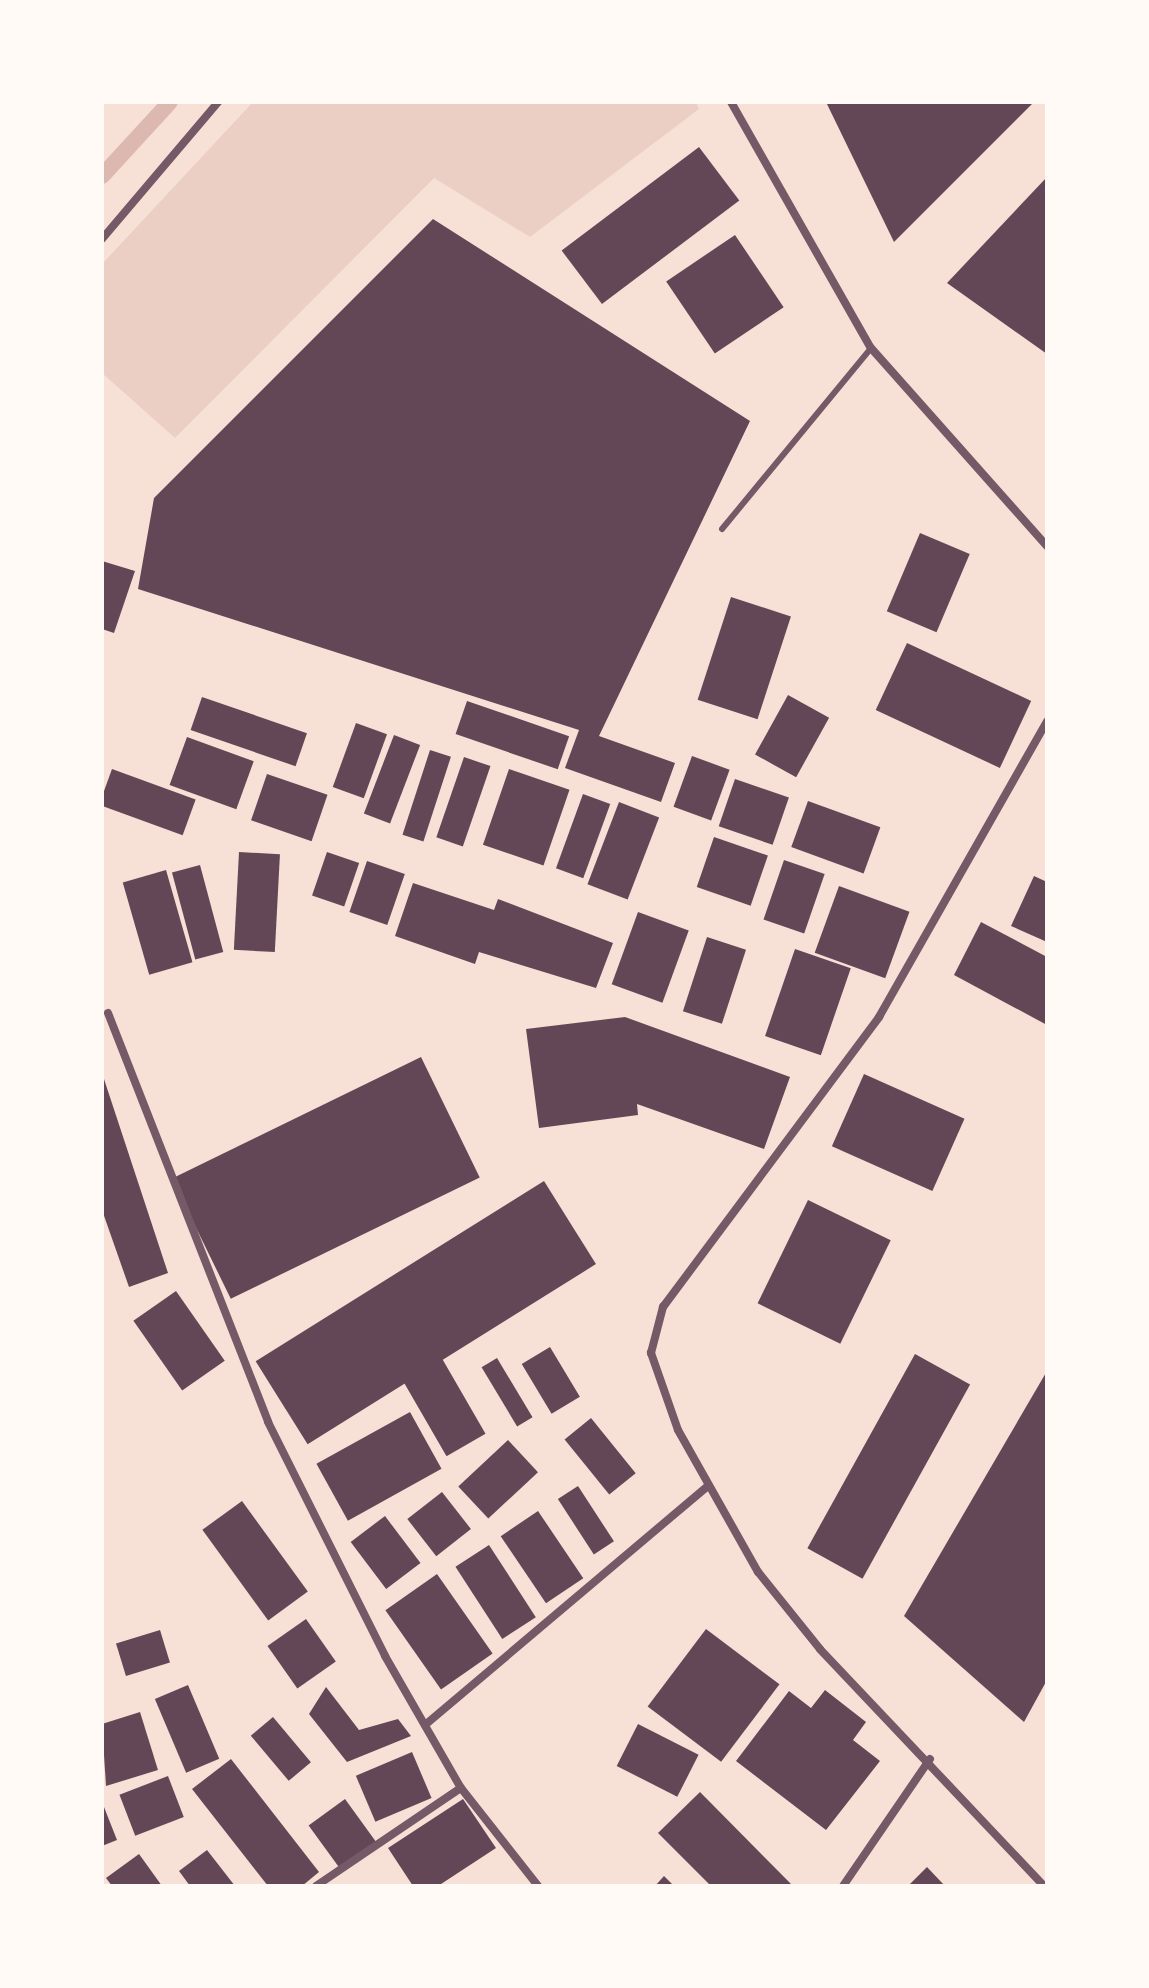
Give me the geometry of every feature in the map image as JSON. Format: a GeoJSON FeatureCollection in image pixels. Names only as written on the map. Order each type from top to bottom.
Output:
{"type":"FeatureCollection","features":[{"type":"Feature","properties":{"kind":"street"},"geometry":{"type":"LineString","coordinates":[[102,239],[218,102]]}},
{"type":"Feature","properties":{"kind":"street"},"geometry":{"type":"LineString","coordinates":[[732,103],[871,348],[1047,546]]}},
{"type":"Feature","properties":{"kind":"street"},"geometry":{"type":"LineString","coordinates":[[1044,1886],[930,1759],[820,1649],[758,1572],[707,1487],[657,1379],[654,1327],[879,1017],[1047,721]]}},
{"type":"Feature","properties":{"kind":"street"},"geometry":{"type":"LineString","coordinates":[[108,1013],[230,1334],[268,1422],[425,1725],[461,1788],[538,1886]]}},
{"type":"Feature","properties":{"kind":"street"},"geometry":{"type":"LineString","coordinates":[[425,1725],[707,1487]]}},
{"type":"Feature","properties":{"kind":"street"},"geometry":{"type":"LineString","coordinates":[[843,1886],[930,1759]]}},
{"type":"Feature","properties":{"kind":"street"},"geometry":{"type":"LineString","coordinates":[[316,1886],[461,1788]]}},
{"type":"Feature","properties":{"kind":"lane"},"geometry":{"type":"LineString","coordinates":[[722,529],[871,348]]}},
{"type":"Feature","properties":{"kind":"shaded area"},"geometry":{"type":"Polygon","coordinates":[[[253,102],[696,102],[699,109],[530,237],[434,178],[175,438],[102,373],[102,264],[253,102]]]}},
{"type":"Feature","properties":{"kind":"building"},"geometry":{"type":"Polygon","coordinates":[[[826,102],[1034,102],[894,242],[826,102]]]}},
{"type":"Feature","properties":{"kind":"building"},"geometry":{"type":"Polygon","coordinates":[[[699,147],[739,201],[602,304],[562,251],[699,147]]]}},
{"type":"Feature","properties":{"kind":"building"},"geometry":{"type":"Polygon","coordinates":[[[1047,177],[1047,354],[947,283],[1047,177]]]}},
{"type":"Feature","properties":{"kind":"building"},"geometry":{"type":"Polygon","coordinates":[[[433,219],[750,421],[599,736],[675,763],[661,802],[565,768],[579,730],[138,589],[154,498],[433,219]]]}},
{"type":"Feature","properties":{"kind":"building"},"geometry":{"type":"Polygon","coordinates":[[[735,235],[784,307],[715,354],[666,281],[735,235]]]}},
{"type":"Feature","properties":{"kind":"building"},"geometry":{"type":"Polygon","coordinates":[[[920,533],[970,554],[936,632],[887,611],[920,533]]]}},
{"type":"Feature","properties":{"kind":"building"},"geometry":{"type":"Polygon","coordinates":[[[102,561],[135,571],[114,633],[102,629],[102,561]]]}},
{"type":"Feature","properties":{"kind":"building"},"geometry":{"type":"Polygon","coordinates":[[[731,597],[791,616],[758,719],[698,700],[731,597]]]}},
{"type":"Feature","properties":{"kind":"building"},"geometry":{"type":"Polygon","coordinates":[[[907,643],[1031,701],[1000,768],[876,710],[907,643]]]}},
{"type":"Feature","properties":{"kind":"building"},"geometry":{"type":"Polygon","coordinates":[[[788,695],[829,718],[796,777],[755,754],[788,695]]]}},
{"type":"Feature","properties":{"kind":"building"},"geometry":{"type":"Polygon","coordinates":[[[202,697],[307,733],[296,766],[191,730],[202,697]]]}},
{"type":"Feature","properties":{"kind":"building"},"geometry":{"type":"Polygon","coordinates":[[[467,701],[569,736],[558,769],[456,734],[467,701]]]}},
{"type":"Feature","properties":{"kind":"building"},"geometry":{"type":"Polygon","coordinates":[[[356,723],[387,734],[364,798],[333,787],[356,723]]]}},
{"type":"Feature","properties":{"kind":"building"},"geometry":{"type":"Polygon","coordinates":[[[394,735],[420,745],[390,823],[364,813],[394,735]]]}},
{"type":"Feature","properties":{"kind":"building"},"geometry":{"type":"Polygon","coordinates":[[[187,737],[254,761],[236,809],[170,785],[187,737]]]}},
{"type":"Feature","properties":{"kind":"building"},"geometry":{"type":"Polygon","coordinates":[[[430,750],[451,757],[423,841],[402,835],[430,750]]]}},
{"type":"Feature","properties":{"kind":"building"},"geometry":{"type":"Polygon","coordinates":[[[692,756],[730,770],[711,820],[674,807],[692,756]]]}},
{"type":"Feature","properties":{"kind":"building"},"geometry":{"type":"Polygon","coordinates":[[[464,757],[490,766],[463,846],[436,837],[464,757]]]}},
{"type":"Feature","properties":{"kind":"building"},"geometry":{"type":"Polygon","coordinates":[[[112,769],[196,799],[183,835],[102,806],[102,796],[112,769]]]}},
{"type":"Feature","properties":{"kind":"building"},"geometry":{"type":"Polygon","coordinates":[[[509,769],[570,790],[543,865],[483,845],[509,769]]]}},
{"type":"Feature","properties":{"kind":"building"},"geometry":{"type":"Polygon","coordinates":[[[267,774],[328,795],[312,841],[251,820],[267,774]]]}},
{"type":"Feature","properties":{"kind":"building"},"geometry":{"type":"Polygon","coordinates":[[[735,779],[789,798],[773,845],[719,826],[735,779]]]}},
{"type":"Feature","properties":{"kind":"building"},"geometry":{"type":"Polygon","coordinates":[[[583,794],[610,804],[583,878],[556,868],[583,794]]]}},
{"type":"Feature","properties":{"kind":"building"},"geometry":{"type":"Polygon","coordinates":[[[808,801],[880,827],[864,873],[791,847],[808,801]]]}},
{"type":"Feature","properties":{"kind":"building"},"geometry":{"type":"Polygon","coordinates":[[[619,802],[659,817],[628,900],[587,884],[619,802]]]}},
{"type":"Feature","properties":{"kind":"building"},"geometry":{"type":"Polygon","coordinates":[[[714,837],[768,856],[751,906],[697,887],[714,837]]]}},
{"type":"Feature","properties":{"kind":"building"},"geometry":{"type":"Polygon","coordinates":[[[239,852],[280,854],[275,952],[234,950],[239,852]]]}},
{"type":"Feature","properties":{"kind":"building"},"geometry":{"type":"Polygon","coordinates":[[[327,852],[359,863],[344,907],[312,895],[327,852]]]}},
{"type":"Feature","properties":{"kind":"building"},"geometry":{"type":"Polygon","coordinates":[[[784,860],[825,874],[804,934],[763,920],[784,860]]]}},
{"type":"Feature","properties":{"kind":"building"},"geometry":{"type":"Polygon","coordinates":[[[367,861],[405,874],[387,925],[349,912],[367,861]]]}},
{"type":"Feature","properties":{"kind":"building"},"geometry":{"type":"Polygon","coordinates":[[[200,865],[223,952],[195,959],[172,873],[200,865]]]}},
{"type":"Feature","properties":{"kind":"building"},"geometry":{"type":"Polygon","coordinates":[[[166,870],[192,962],[149,975],[123,882],[166,870]]]}},
{"type":"Feature","properties":{"kind":"building"},"geometry":{"type":"Polygon","coordinates":[[[1034,876],[1047,882],[1047,942],[1011,926],[1034,876]]]}},
{"type":"Feature","properties":{"kind":"building"},"geometry":{"type":"Polygon","coordinates":[[[413,883],[494,910],[498,899],[613,943],[596,988],[479,952],[475,964],[395,936],[413,883]]]}},
{"type":"Feature","properties":{"kind":"building"},"geometry":{"type":"Polygon","coordinates":[[[839,886],[909,912],[885,978],[815,953],[839,886]]]}},
{"type":"Feature","properties":{"kind":"building"},"geometry":{"type":"Polygon","coordinates":[[[638,912],[689,930],[662,1003],[612,984],[638,912]]]}},
{"type":"Feature","properties":{"kind":"building"},"geometry":{"type":"Polygon","coordinates":[[[981,922],[1047,957],[1047,1025],[954,975],[981,922]]]}},
{"type":"Feature","properties":{"kind":"building"},"geometry":{"type":"Polygon","coordinates":[[[707,937],[746,950],[722,1024],[683,1011],[707,937]]]}},
{"type":"Feature","properties":{"kind":"building"},"geometry":{"type":"Polygon","coordinates":[[[795,949],[851,968],[821,1055],[765,1036],[795,949]]]}},
{"type":"Feature","properties":{"kind":"building"},"geometry":{"type":"Polygon","coordinates":[[[625,1017],[790,1077],[764,1149],[637,1104],[638,1115],[539,1128],[526,1029],[625,1017]]]}},
{"type":"Feature","properties":{"kind":"building"},"geometry":{"type":"Polygon","coordinates":[[[421,1057],[480,1177],[231,1299],[172,1178],[421,1057]]]}},
{"type":"Feature","properties":{"kind":"building"},"geometry":{"type":"Polygon","coordinates":[[[102,1073],[168,1273],[129,1287],[102,1210],[102,1073]]]}},
{"type":"Feature","properties":{"kind":"building"},"geometry":{"type":"Polygon","coordinates":[[[864,1074],[964,1119],[932,1191],[832,1146],[864,1074]]]}},
{"type":"Feature","properties":{"kind":"building"},"geometry":{"type":"Polygon","coordinates":[[[544,1181],[596,1264],[308,1444],[256,1361],[544,1181]]]}},
{"type":"Feature","properties":{"kind":"building"},"geometry":{"type":"Polygon","coordinates":[[[808,1200],[891,1240],[840,1344],[758,1303],[808,1200]]]}},
{"type":"Feature","properties":{"kind":"building"},"geometry":{"type":"Polygon","coordinates":[[[176,1291],[225,1361],[182,1390],[133,1321],[176,1291]]]}},
{"type":"Feature","properties":{"kind":"building"},"geometry":{"type":"Polygon","coordinates":[[[550,1347],[580,1397],[552,1414],[522,1364],[550,1347]]]}},
{"type":"Feature","properties":{"kind":"building"},"geometry":{"type":"Polygon","coordinates":[[[915,1354],[970,1385],[862,1579],[807,1548],[915,1354]]]}},
{"type":"Feature","properties":{"kind":"building"},"geometry":{"type":"Polygon","coordinates":[[[440,1355],[486,1434],[447,1456],[401,1378],[440,1355]]]}},
{"type":"Feature","properties":{"kind":"building"},"geometry":{"type":"Polygon","coordinates":[[[497,1358],[533,1417],[517,1426],[482,1367],[497,1358]]]}},
{"type":"Feature","properties":{"kind":"building"},"geometry":{"type":"Polygon","coordinates":[[[1047,1371],[1047,1680],[1024,1722],[904,1616],[1047,1371]]]}},
{"type":"Feature","properties":{"kind":"building"},"geometry":{"type":"Polygon","coordinates":[[[410,1412],[442,1469],[348,1521],[316,1464],[410,1412]]]}},
{"type":"Feature","properties":{"kind":"building"},"geometry":{"type":"Polygon","coordinates":[[[591,1418],[636,1473],[609,1495],[565,1439],[591,1418]]]}},
{"type":"Feature","properties":{"kind":"building"},"geometry":{"type":"Polygon","coordinates":[[[508,1440],[538,1472],[488,1519],[458,1486],[508,1440]]]}},
{"type":"Feature","properties":{"kind":"building"},"geometry":{"type":"Polygon","coordinates":[[[578,1486],[614,1541],[594,1554],[558,1499],[578,1486]]]}},
{"type":"Feature","properties":{"kind":"building"},"geometry":{"type":"Polygon","coordinates":[[[442,1492],[471,1529],[436,1556],[407,1519],[442,1492]]]}},
{"type":"Feature","properties":{"kind":"building"},"geometry":{"type":"Polygon","coordinates":[[[242,1501],[308,1592],[268,1620],[202,1530],[242,1501]]]}},
{"type":"Feature","properties":{"kind":"building"},"geometry":{"type":"Polygon","coordinates":[[[538,1511],[583,1578],[546,1603],[501,1536],[538,1511]]]}},
{"type":"Feature","properties":{"kind":"building"},"geometry":{"type":"Polygon","coordinates":[[[385,1516],[421,1563],[386,1589],[351,1542],[385,1516]]]}},
{"type":"Feature","properties":{"kind":"building"},"geometry":{"type":"Polygon","coordinates":[[[489,1545],[536,1617],[502,1639],[455,1567],[489,1545]]]}},
{"type":"Feature","properties":{"kind":"building"},"geometry":{"type":"Polygon","coordinates":[[[437,1574],[493,1653],[441,1690],[385,1610],[437,1574]]]}},
{"type":"Feature","properties":{"kind":"building"},"geometry":{"type":"Polygon","coordinates":[[[306,1619],[336,1662],[297,1689],[267,1646],[306,1619]]]}},
{"type":"Feature","properties":{"kind":"building"},"geometry":{"type":"Polygon","coordinates":[[[706,1629],[779,1684],[721,1762],[648,1706],[706,1629]]]}},
{"type":"Feature","properties":{"kind":"building"},"geometry":{"type":"Polygon","coordinates":[[[160,1630],[170,1663],[126,1676],[116,1643],[160,1630]]]}},
{"type":"Feature","properties":{"kind":"building"},"geometry":{"type":"Polygon","coordinates":[[[188,1685],[219,1759],[186,1773],[155,1699],[188,1685]]]}},
{"type":"Feature","properties":{"kind":"building"},"geometry":{"type":"Polygon","coordinates":[[[326,1687],[359,1730],[398,1719],[411,1736],[347,1762],[309,1714],[326,1687]]]}},
{"type":"Feature","properties":{"kind":"building"},"geometry":{"type":"Polygon","coordinates":[[[825,1690],[866,1722],[853,1740],[880,1761],[826,1830],[736,1761],[789,1691],[811,1708],[825,1690]]]}},
{"type":"Feature","properties":{"kind":"building"},"geometry":{"type":"Polygon","coordinates":[[[140,1712],[158,1770],[106,1786],[102,1724],[140,1712]]]}},
{"type":"Feature","properties":{"kind":"building"},"geometry":{"type":"Polygon","coordinates":[[[273,1717],[311,1762],[289,1781],[251,1736],[273,1717]]]}},
{"type":"Feature","properties":{"kind":"building"},"geometry":{"type":"Polygon","coordinates":[[[638,1724],[699,1755],[677,1797],[617,1766],[638,1724]]]}},
{"type":"Feature","properties":{"kind":"building"},"geometry":{"type":"Polygon","coordinates":[[[412,1752],[432,1798],[375,1822],[356,1776],[412,1752]]]}},
{"type":"Feature","properties":{"kind":"building"},"geometry":{"type":"Polygon","coordinates":[[[231,1759],[319,1872],[302,1886],[268,1886],[192,1789],[231,1759]]]}},
{"type":"Feature","properties":{"kind":"building"},"geometry":{"type":"Polygon","coordinates":[[[168,1776],[184,1817],[135,1836],[119,1795],[168,1776]]]}},
{"type":"Feature","properties":{"kind":"building"},"geometry":{"type":"Polygon","coordinates":[[[700,1792],[793,1886],[711,1886],[658,1833],[700,1792]]]}},
{"type":"Feature","properties":{"kind":"building"},"geometry":{"type":"Polygon","coordinates":[[[345,1799],[376,1842],[340,1868],[309,1825],[345,1799]]]}},
{"type":"Feature","properties":{"kind":"building"},"geometry":{"type":"Polygon","coordinates":[[[463,1799],[496,1848],[438,1886],[413,1886],[388,1848],[463,1799]]]}},
{"type":"Feature","properties":{"kind":"building"},"geometry":{"type":"Polygon","coordinates":[[[102,1802],[117,1840],[102,1846],[102,1802]]]}},
{"type":"Feature","properties":{"kind":"building"},"geometry":{"type":"Polygon","coordinates":[[[207,1850],[235,1886],[190,1886],[179,1871],[207,1850]]]}},
{"type":"Feature","properties":{"kind":"building"},"geometry":{"type":"Polygon","coordinates":[[[139,1854],[162,1886],[112,1886],[106,1878],[139,1854]]]}},
{"type":"Feature","properties":{"kind":"building"},"geometry":{"type":"Polygon","coordinates":[[[927,1867],[945,1886],[908,1886],[927,1867]]]}},
{"type":"Feature","properties":{"kind":"building"},"geometry":{"type":"Polygon","coordinates":[[[664,1876],[674,1886],[655,1886],[664,1876]]]}},
{"type":"Feature","properties":{"kind":"waterway"},"geometry":{"type":"LineString","coordinates":[[102,176],[170,102]]}}]}
